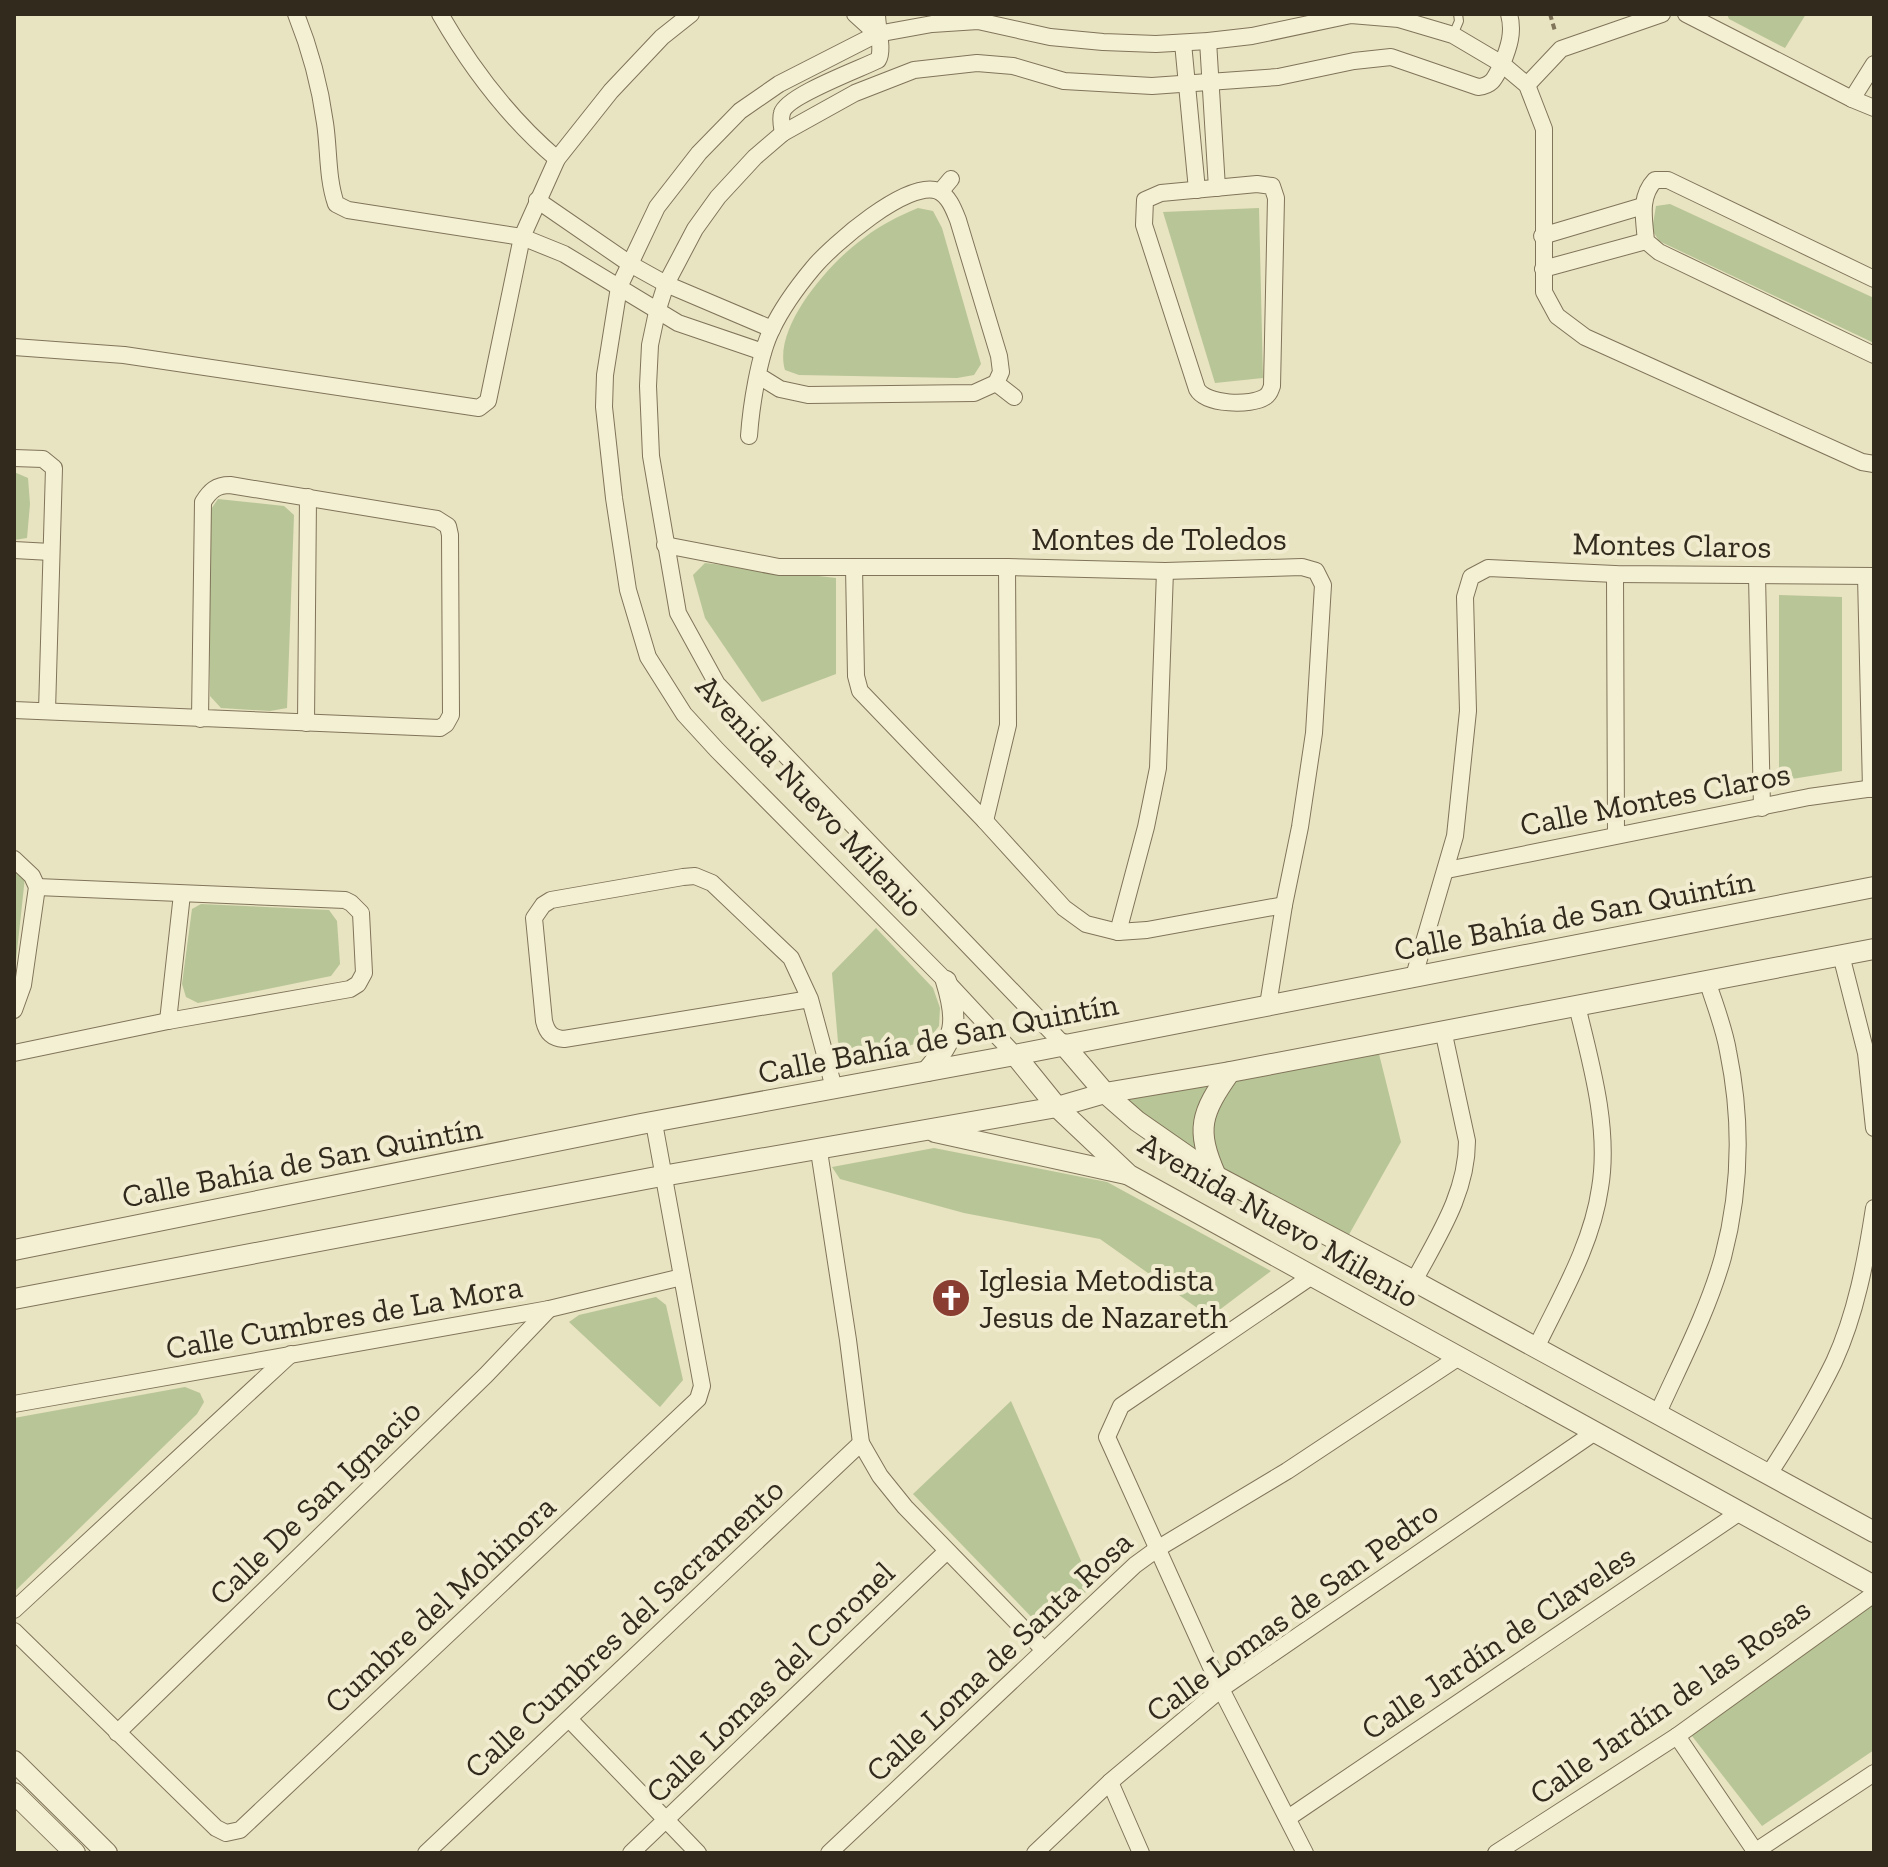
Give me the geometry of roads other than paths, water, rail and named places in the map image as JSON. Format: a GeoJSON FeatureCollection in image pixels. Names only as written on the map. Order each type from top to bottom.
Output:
{"type":"FeatureCollection","features":[{"type":"Feature","properties":{"kind":"street"},"geometry":{"type":"LineString","coordinates":[[296,14],[309,46],[325,119],[331,192],[336,204],[348,210],[522,237],[564,254],[678,323],[763,352]]}},
{"type":"Feature","properties":{"kind":"street"},"geometry":{"type":"LineString","coordinates":[[14,347],[124,355],[479,408],[488,401],[522,237],[557,159],[611,91],[662,37],[691,14]]}},
{"type":"Feature","properties":{"kind":"street"},"geometry":{"type":"LineString","coordinates":[[855,14],[877,34]]}},
{"type":"Feature","properties":{"kind":"street"},"geometry":{"type":"LineString","coordinates":[[783,133],[782,113],[785,107],[811,91],[878,60],[882,50],[877,34],[877,14]]}},
{"type":"Feature","properties":{"kind":"street"},"geometry":{"type":"LineString","coordinates":[[1509,14],[1510,44],[1502,64],[1527,85],[1544,129],[1544,292],[1557,316],[1585,337],[1862,462],[1874,464]]}},
{"type":"Feature","properties":{"kind":"street"},"geometry":{"type":"LineString","coordinates":[[1527,85],[1561,49],[1662,14]]}},
{"type":"Feature","properties":{"kind":"street"},"geometry":{"type":"LineString","coordinates":[[1686,14],[1874,108]]}},
{"type":"Feature","properties":{"kind":"street"},"geometry":{"type":"LineString","coordinates":[[441,15],[500,102],[536,142],[557,159]]}},
{"type":"Feature","properties":{"kind":"street","name":"Avenida Nuevo Milenio"},"geometry":{"type":"LineString","coordinates":[[1874,1532],[1216,1176],[1137,1121],[1105,1093],[1063,1044],[717,684],[678,613],[651,456],[648,386],[650,345],[657,312],[666,284],[695,229],[718,197],[755,157],[783,133],[855,93],[914,70],[977,63],[1013,66],[1064,81],[1152,86],[1278,77],[1354,61],[1391,57],[1478,87],[1489,86],[1502,64],[1453,35],[1399,19],[1351,15],[1252,36],[1183,43],[1103,42],[1050,37],[977,17],[877,34],[779,84],[740,111],[699,153],[657,207],[619,287],[605,375],[604,407],[628,590],[648,657],[684,714],[946,981],[1015,1055],[1057,1107],[1129,1175],[1874,1586]]}},
{"type":"Feature","properties":{"kind":"street"},"geometry":{"type":"LineString","coordinates":[[1208,41],[1217,188]]}},
{"type":"Feature","properties":{"kind":"street"},"geometry":{"type":"LineString","coordinates":[[1183,43],[1197,190]]}},
{"type":"Feature","properties":{"kind":"street"},"geometry":{"type":"LineString","coordinates":[[1852,99],[1874,64]]}},
{"type":"Feature","properties":{"kind":"street"},"geometry":{"type":"LineString","coordinates":[[1874,279],[1668,180],[1655,180],[1646,189],[1643,206],[1646,241],[1659,252],[1874,355]]}},
{"type":"Feature","properties":{"kind":"street"},"geometry":{"type":"LineString","coordinates":[[1265,184],[1272,186],[1275,192],[1272,386],[1268,394],[1260,399],[1222,403],[1200,395],[1144,225],[1145,200],[1161,193],[1217,188],[1265,184]]}},
{"type":"Feature","properties":{"kind":"street"},"geometry":{"type":"LineString","coordinates":[[749,436],[751,408],[763,352],[772,329],[813,267],[847,235],[905,195],[946,185],[999,356],[1001,372],[996,383],[974,393],[808,395],[780,389],[759,376]]}},
{"type":"Feature","properties":{"kind":"street"},"geometry":{"type":"LineString","coordinates":[[537,200],[630,264],[666,284],[772,329]]}},
{"type":"Feature","properties":{"kind":"street"},"geometry":{"type":"LineString","coordinates":[[1542,236],[1643,206]]}},
{"type":"Feature","properties":{"kind":"street"},"geometry":{"type":"LineString","coordinates":[[1543,269],[1646,241]]}},
{"type":"Feature","properties":{"kind":"street"},"geometry":{"type":"LineString","coordinates":[[996,383],[1014,397]]}},
{"type":"Feature","properties":{"kind":"street"},"geometry":{"type":"LineString","coordinates":[[14,458],[43,459],[54,468],[47,711]]}},
{"type":"Feature","properties":{"kind":"street"},"geometry":{"type":"LineString","coordinates":[[14,710],[200,719],[436,728],[446,724],[451,715],[448,526],[437,519],[308,497],[223,485],[209,492],[203,502],[200,719]]}},
{"type":"Feature","properties":{"kind":"street"},"geometry":{"type":"LineString","coordinates":[[306,723],[308,497]]}},
{"type":"Feature","properties":{"kind":"street","name":"Montes de Toledos"},"geometry":{"type":"LineString","coordinates":[[665,545],[779,567],[1165,571],[1302,567],[1316,571],[1323,585],[1314,733],[1268,1005]]}},
{"type":"Feature","properties":{"kind":"street"},"geometry":{"type":"LineString","coordinates":[[14,550],[51,552]]}},
{"type":"Feature","properties":{"kind":"street"},"geometry":{"type":"LineString","coordinates":[[854,567],[856,676],[860,691],[1064,908],[1086,924],[1118,932],[1147,930],[1284,905]]}},
{"type":"Feature","properties":{"kind":"street"},"geometry":{"type":"LineString","coordinates":[[985,821],[1008,725],[1007,567]]}},
{"type":"Feature","properties":{"kind":"street","name":"Montes Claros"},"geometry":{"type":"LineString","coordinates":[[1447,870],[1455,836],[1468,711],[1465,597],[1471,577],[1478,571],[1488,568],[1615,574],[1870,576]]}},
{"type":"Feature","properties":{"kind":"street"},"geometry":{"type":"LineString","coordinates":[[1118,932],[1158,768],[1165,571]]}},
{"type":"Feature","properties":{"kind":"street"},"geometry":{"type":"LineString","coordinates":[[1615,574],[1616,834]]}},
{"type":"Feature","properties":{"kind":"street"},"geometry":{"type":"LineString","coordinates":[[1757,576],[1762,808]]}},
{"type":"Feature","properties":{"kind":"street"},"geometry":{"type":"LineString","coordinates":[[1870,576],[1872,789]]}},
{"type":"Feature","properties":{"kind":"street","name":"Calle Montes Claros"},"geometry":{"type":"LineString","coordinates":[[1447,870],[1809,797],[1872,789]]}},
{"type":"Feature","properties":{"kind":"street"},"geometry":{"type":"LineString","coordinates":[[14,859],[32,876],[37,887],[23,985],[14,1010]]}},
{"type":"Feature","properties":{"kind":"street"},"geometry":{"type":"LineString","coordinates":[[1414,976],[1447,870]]}},
{"type":"Feature","properties":{"kind":"street"},"geometry":{"type":"LineString","coordinates":[[810,999],[557,1038],[546,1030],[544,1021],[534,918],[551,900],[695,876],[712,883],[791,958],[810,999],[834,1088]]}},
{"type":"Feature","properties":{"kind":"street"},"geometry":{"type":"LineString","coordinates":[[14,1053],[168,1021],[350,989],[358,984],[364,973],[361,913],[345,900],[37,887]]}},
{"type":"Feature","properties":{"kind":"street","name":"Calle Bahía de San Quintín"},"geometry":{"type":"LineString","coordinates":[[15,1246],[1874,887]]}},
{"type":"Feature","properties":{"kind":"street"},"geometry":{"type":"LineString","coordinates":[[168,1021],[182,894]]}},
{"type":"Feature","properties":{"kind":"street"},"geometry":{"type":"LineString","coordinates":[[14,1299],[663,1176],[1057,1107],[1105,1093],[1874,949]]}},
{"type":"Feature","properties":{"kind":"street"},"geometry":{"type":"LineString","coordinates":[[1841,955],[1866,1053],[1874,1128]]}},
{"type":"Feature","properties":{"kind":"street"},"geometry":{"type":"LineString","coordinates":[[1657,1415],[1723,1259],[1735,1203],[1739,1145],[1728,1050],[1707,980]]}},
{"type":"Feature","properties":{"kind":"street"},"geometry":{"type":"LineString","coordinates":[[927,1071],[949,1043],[954,1028],[955,1014],[946,981]]}},
{"type":"Feature","properties":{"kind":"street"},"geometry":{"type":"LineString","coordinates":[[1536,1348],[1572,1274],[1600,1189],[1600,1127],[1591,1065],[1577,1006]]}},
{"type":"Feature","properties":{"kind":"street"},"geometry":{"type":"LineString","coordinates":[[1414,1281],[1453,1208],[1467,1159],[1467,1141],[1443,1030]]}},
{"type":"Feature","properties":{"kind":"street"},"geometry":{"type":"LineString","coordinates":[[1216,1176],[1206,1153],[1203,1123],[1211,1099],[1230,1072]]}},
{"type":"Feature","properties":{"kind":"street","name":"Cumbre del Mohinora"},"geometry":{"type":"LineString","coordinates":[[14,1631],[216,1828],[226,1833],[240,1830],[694,1405],[702,1386],[654,1123]]}},
{"type":"Feature","properties":{"kind":"street"},"geometry":{"type":"LineString","coordinates":[[923,1129],[1129,1175]]}},
{"type":"Feature","properties":{"kind":"street"},"geometry":{"type":"LineString","coordinates":[[819,1151],[861,1443],[880,1476],[947,1551],[1043,1649]]}},
{"type":"Feature","properties":{"kind":"street"},"geometry":{"type":"LineString","coordinates":[[1769,1474],[1805,1418],[1835,1359],[1856,1297],[1874,1208]]}},
{"type":"Feature","properties":{"kind":"street"},"geometry":{"type":"LineString","coordinates":[[1305,1853],[1221,1689],[1107,1437],[1121,1406],[1312,1276]]}},
{"type":"Feature","properties":{"kind":"street","name":"Calle Cumbres de La Mora"},"geometry":{"type":"LineString","coordinates":[[14,1404],[549,1309],[682,1277]]}},
{"type":"Feature","properties":{"kind":"street","name":"Calle De San Ignacio"},"geometry":{"type":"LineString","coordinates":[[117,1733],[486,1375],[549,1309]]}},
{"type":"Feature","properties":{"kind":"street"},"geometry":{"type":"LineString","coordinates":[[14,1610],[291,1354]]}},
{"type":"Feature","properties":{"kind":"street","name":"Calle Loma de Santa Rosa"},"geometry":{"type":"LineString","coordinates":[[829,1853],[1135,1565],[1287,1471],[1459,1357]]}},
{"type":"Feature","properties":{"kind":"street","name":"Calle Lomas de San Pedro"},"geometry":{"type":"LineString","coordinates":[[1035,1853],[1110,1782],[1221,1689],[1595,1432]]}},
{"type":"Feature","properties":{"kind":"street","name":"Calle Cumbres del Sacramento"},"geometry":{"type":"LineString","coordinates":[[426,1853],[861,1443]]}},
{"type":"Feature","properties":{"kind":"street","name":"Calle Jardín de Claveles"},"geometry":{"type":"LineString","coordinates":[[1288,1818],[1740,1512]]}},
{"type":"Feature","properties":{"kind":"street","name":"Calle Lomas del Coronel"},"geometry":{"type":"LineString","coordinates":[[631,1853],[947,1551]]}},
{"type":"Feature","properties":{"kind":"street","name":"Calle Jardín de las Rosas"},"geometry":{"type":"LineString","coordinates":[[1496,1853],[1677,1736],[1874,1594]]}},
{"type":"Feature","properties":{"kind":"street"},"geometry":{"type":"LineString","coordinates":[[569,1719],[698,1853]]}},
{"type":"Feature","properties":{"kind":"street"},"geometry":{"type":"LineString","coordinates":[[1677,1736],[1754,1852],[1874,1773]]}},
{"type":"Feature","properties":{"kind":"street"},"geometry":{"type":"LineString","coordinates":[[14,1761],[24,1783],[107,1853]]}},
{"type":"Feature","properties":{"kind":"street"},"geometry":{"type":"LineString","coordinates":[[1110,1782],[1141,1853]]}},
{"type":"Feature","properties":{"kind":"street"},"geometry":{"type":"LineString","coordinates":[[14,1793],[75,1853]]}},
{"type":"Feature","properties":{"kind":"lane"},"geometry":{"type":"LineString","coordinates":[[1453,35],[1459,21],[1458,14]]}},
{"type":"Feature","properties":{"kind":"place","name":"Iglesia Metodista Jesus de Nazareth"},"geometry":{"type":"Point","coordinates":[951,1298]}}]}
